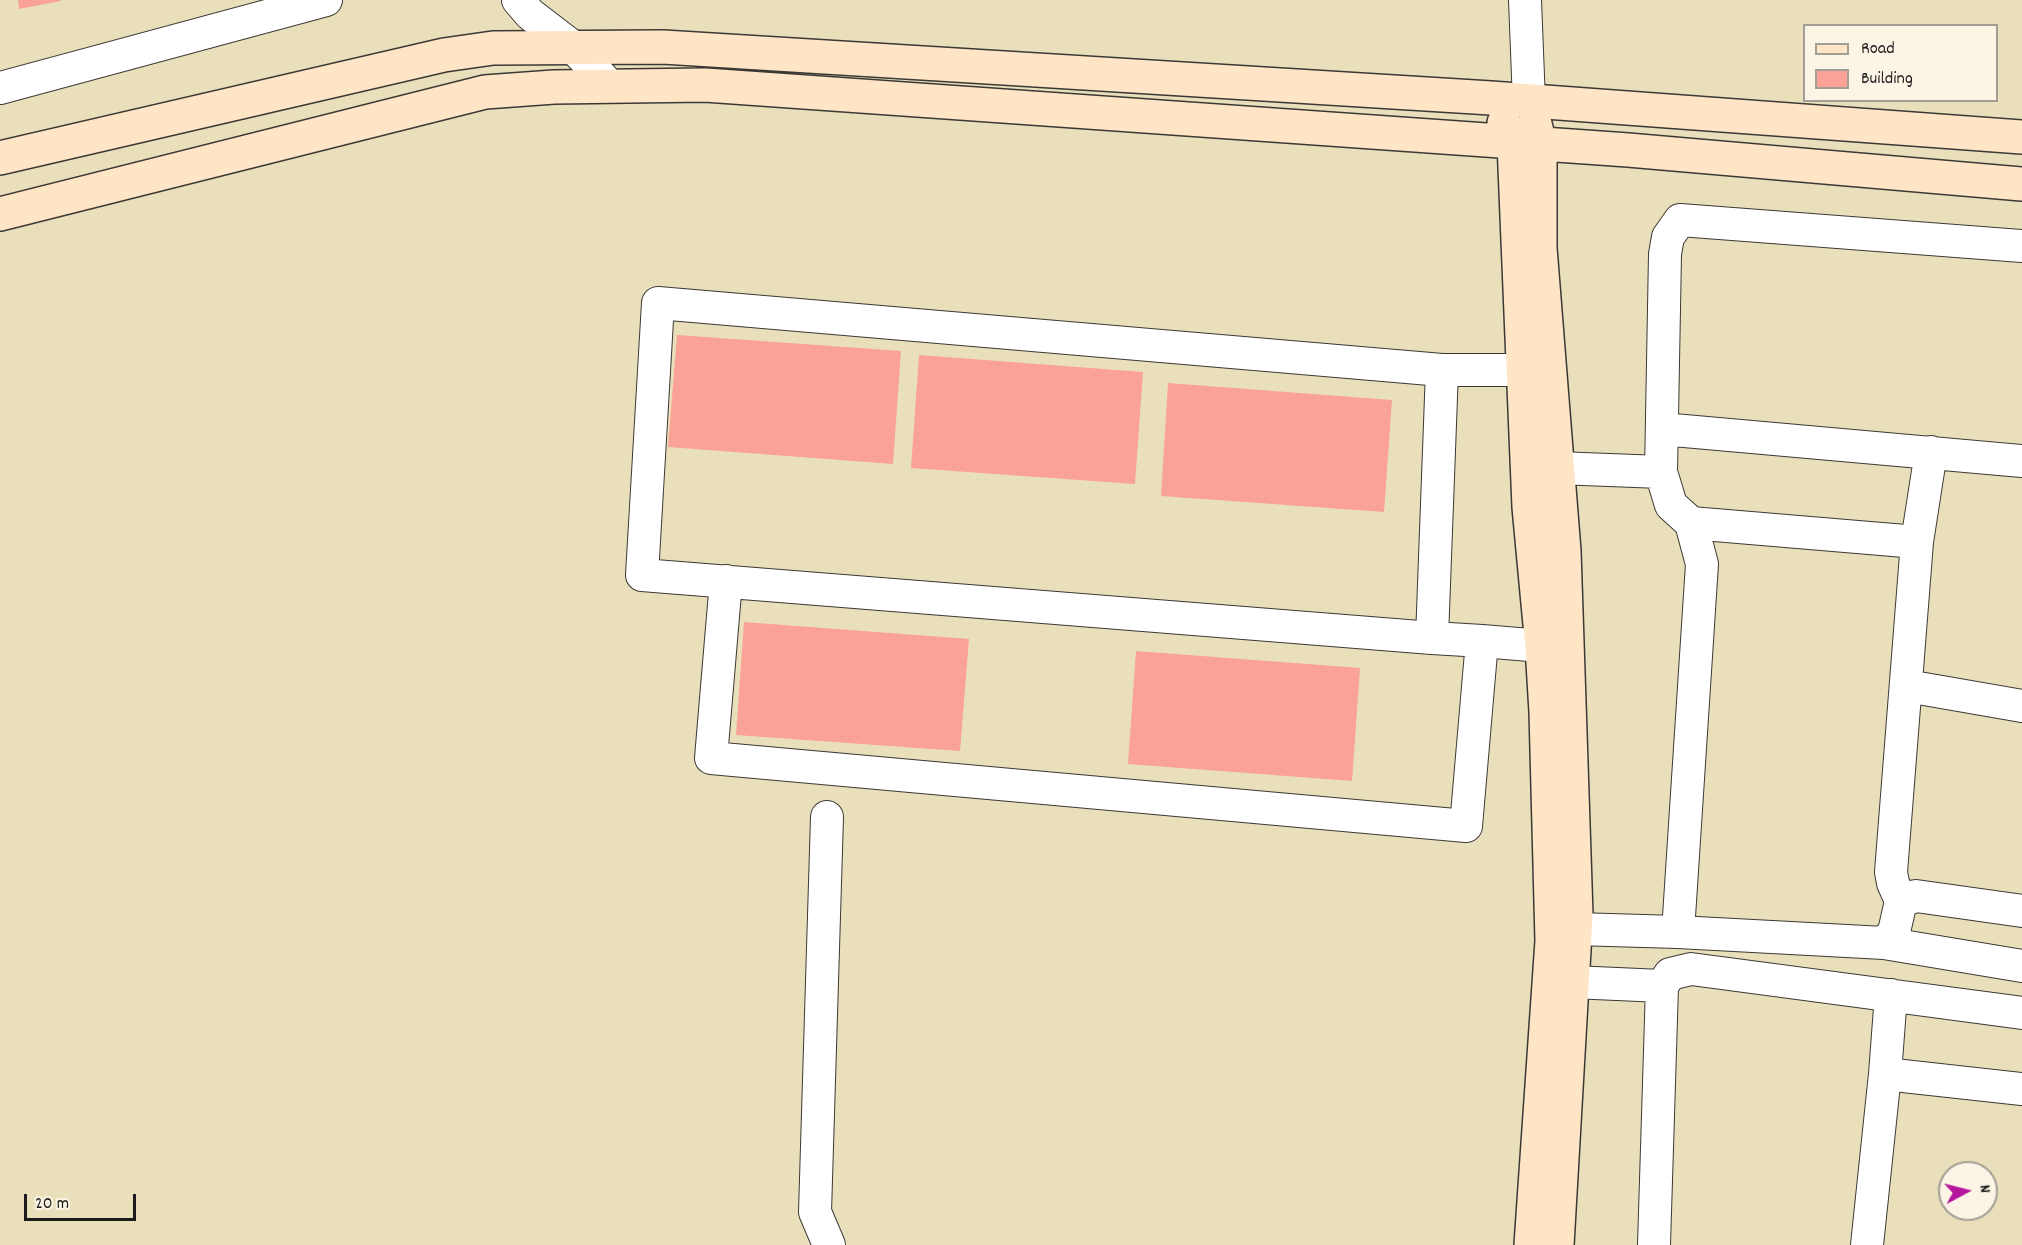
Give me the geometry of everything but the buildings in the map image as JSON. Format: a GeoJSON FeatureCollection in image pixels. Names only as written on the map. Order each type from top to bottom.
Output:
{"type":"FeatureCollection","features":[{"type":"Feature","properties":{"kind":"street"},"geometry":{"type":"LineString","coordinates":[[0,88],[326,0]]}},
{"type":"Feature","properties":{"kind":"street"},"geometry":{"type":"LineString","coordinates":[[518,0],[530,14],[573,47],[610,86]]}},
{"type":"Feature","properties":{"kind":"street"},"geometry":{"type":"LineString","coordinates":[[1525,0],[1529,102],[1522,370],[1545,507],[1564,563],[1575,929],[1557,1245]]}},
{"type":"Feature","properties":{"kind":"street"},"geometry":{"type":"LineString","coordinates":[[0,158],[444,55],[493,48],[573,47],[663,47],[1491,98],[2022,137]]}},
{"type":"Feature","properties":{"kind":"street"},"geometry":{"type":"LineString","coordinates":[[0,214],[485,92],[554,87],[705,84],[1527,143],[2022,184]]}},
{"type":"Feature","properties":{"kind":"street"},"geometry":{"type":"LineString","coordinates":[[1491,98],[1527,143],[1540,248],[1557,468],[1545,507],[1542,646],[1546,712],[1551,941],[1531,1245]]}},
{"type":"Feature","properties":{"kind":"street"},"geometry":{"type":"LineString","coordinates":[[1678,932],[1702,564],[1691,523],[1671,505],[1661,472],[1665,254],[1668,237],[1680,220],[2022,246]]}},
{"type":"Feature","properties":{"kind":"street"},"geometry":{"type":"LineString","coordinates":[[1522,370],[1442,370],[658,303],[642,575],[1542,646]]}},
{"type":"Feature","properties":{"kind":"street"},"geometry":{"type":"LineString","coordinates":[[1432,638],[1442,370]]}},
{"type":"Feature","properties":{"kind":"street"},"geometry":{"type":"LineString","coordinates":[[1662,429],[2022,461]]}},
{"type":"Feature","properties":{"kind":"street"},"geometry":{"type":"LineString","coordinates":[[1884,943],[1894,932],[1900,901],[1891,872],[1917,542],[1931,452]]}},
{"type":"Feature","properties":{"kind":"street"},"geometry":{"type":"LineString","coordinates":[[1557,468],[1661,472]]}},
{"type":"Feature","properties":{"kind":"street"},"geometry":{"type":"LineString","coordinates":[[1691,523],[1917,542]]}},
{"type":"Feature","properties":{"kind":"street"},"geometry":{"type":"LineString","coordinates":[[726,581],[711,758],[1466,826],[1482,641]]}},
{"type":"Feature","properties":{"kind":"street"},"geometry":{"type":"LineString","coordinates":[[1907,686],[2022,706]]}},
{"type":"Feature","properties":{"kind":"street"},"geometry":{"type":"LineString","coordinates":[[827,817],[815,1212],[829,1245]]}},
{"type":"Feature","properties":{"kind":"street"},"geometry":{"type":"LineString","coordinates":[[1900,901],[1916,896],[2022,911]]}},
{"type":"Feature","properties":{"kind":"street"},"geometry":{"type":"LineString","coordinates":[[1575,929],[1884,943],[2022,966]]}},
{"type":"Feature","properties":{"kind":"street"},"geometry":{"type":"LineString","coordinates":[[1654,1245],[1662,986],[1670,974],[1691,969],[2022,1013]]}},
{"type":"Feature","properties":{"kind":"street"},"geometry":{"type":"LineString","coordinates":[[1572,982],[1662,986]]}},
{"type":"Feature","properties":{"kind":"street"},"geometry":{"type":"LineString","coordinates":[[1867,1245],[1891,995]]}},
{"type":"Feature","properties":{"kind":"street"},"geometry":{"type":"LineString","coordinates":[[1885,1074],[2022,1089]]}}]}
